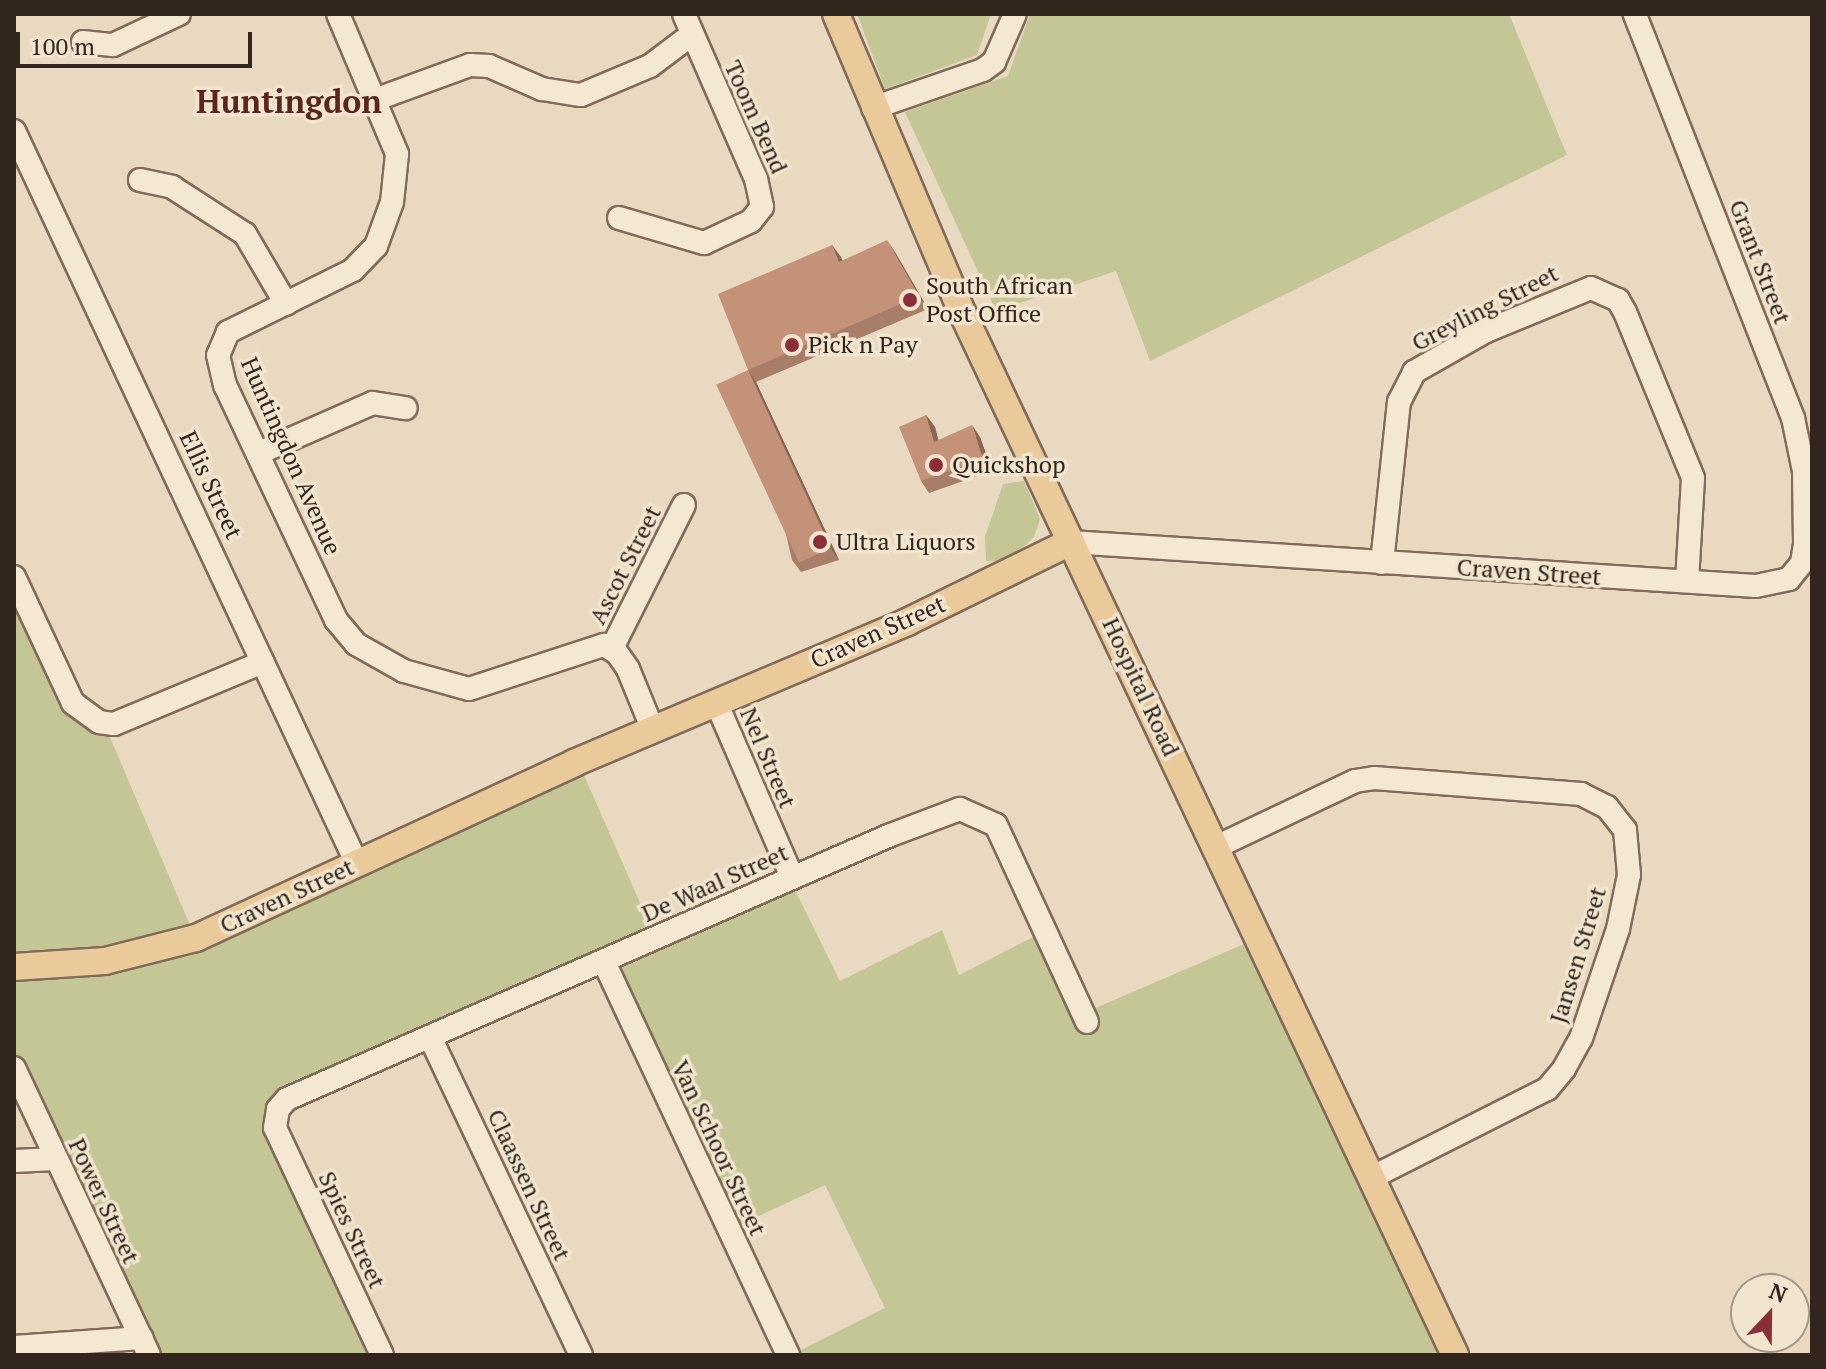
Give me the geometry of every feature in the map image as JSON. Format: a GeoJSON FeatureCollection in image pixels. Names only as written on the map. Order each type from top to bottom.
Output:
{"type":"FeatureCollection","features":[{"type":"Feature","properties":{"kind":"main road","name":"Hospital Road"},"geometry":{"type":"LineString","coordinates":[[836,14],[873,108],[963,314],[1455,1355]]}},
{"type":"Feature","properties":{"kind":"main road","name":"Craven Street"},"geometry":{"type":"LineString","coordinates":[[14,967],[105,961],[176,946],[716,702],[907,622],[1070,542]]}},
{"type":"Feature","properties":{"kind":"street"},"geometry":{"type":"LineString","coordinates":[[83,42],[113,45],[179,14]]}},
{"type":"Feature","properties":{"kind":"street","name":"Huntingdon Avenue"},"geometry":{"type":"LineString","coordinates":[[338,14],[377,99],[397,154],[392,202],[376,246],[353,270],[228,332],[218,355],[225,385],[336,620],[374,658],[440,684],[481,689],[588,647],[612,648]]}},
{"type":"Feature","properties":{"kind":"street"},"geometry":{"type":"LineString","coordinates":[[873,108],[983,70],[994,62],[1015,14]]}},
{"type":"Feature","properties":{"kind":"street","name":"Grant Street"},"geometry":{"type":"LineString","coordinates":[[1635,14],[1793,418],[1804,471],[1805,543],[1802,563],[1789,579]]}},
{"type":"Feature","properties":{"kind":"street"},"geometry":{"type":"LineString","coordinates":[[377,99],[470,65],[489,66],[542,89],[581,95],[650,66],[687,25]]}},
{"type":"Feature","properties":{"kind":"street","name":"Toom Bend"},"geometry":{"type":"LineString","coordinates":[[619,218],[704,243],[751,221],[762,207],[756,179],[687,25]]}},
{"type":"Feature","properties":{"kind":"street","name":"Ellis Street"},"geometry":{"type":"LineString","coordinates":[[14,131],[357,864]]}},
{"type":"Feature","properties":{"kind":"street"},"geometry":{"type":"LineString","coordinates":[[140,180],[172,187],[245,234],[286,304]]}},
{"type":"Feature","properties":{"kind":"street","name":"Greyling Street"},"geometry":{"type":"LineString","coordinates":[[1382,563],[1399,402],[1414,372],[1486,331],[1591,288],[1618,300],[1625,312],[1693,478],[1687,581]]}},
{"type":"Feature","properties":{"kind":"street"},"geometry":{"type":"LineString","coordinates":[[259,453],[373,403],[406,408]]}},
{"type":"Feature","properties":{"kind":"street","name":"Ascot Street"},"geometry":{"type":"LineString","coordinates":[[612,648],[684,505]]}},
{"type":"Feature","properties":{"kind":"street","name":"Craven Street"},"geometry":{"type":"LineString","coordinates":[[1070,542],[1756,586],[1789,579]]}},
{"type":"Feature","properties":{"kind":"street"},"geometry":{"type":"LineString","coordinates":[[14,577],[73,703],[99,722],[114,724],[263,662]]}},
{"type":"Feature","properties":{"kind":"street"},"geometry":{"type":"LineString","coordinates":[[612,648],[628,669],[653,730]]}},
{"type":"Feature","properties":{"kind":"street","name":"Nel Street"},"geometry":{"type":"LineString","coordinates":[[716,702],[792,877]]}},
{"type":"Feature","properties":{"kind":"street","name":"Jansen Street"},"geometry":{"type":"LineString","coordinates":[[1216,847],[1355,781],[1374,778],[1581,794],[1607,807],[1625,830],[1629,875],[1618,929],[1581,1038],[1564,1069],[1547,1089],[1371,1178]]}},
{"type":"Feature","properties":{"kind":"street","name":"De Waal Street"},"geometry":{"type":"LineString","coordinates":[[275,1128],[278,1109],[287,1099],[792,877],[943,813],[960,809],[984,816],[996,825],[1011,851],[1087,1022]]}},
{"type":"Feature","properties":{"kind":"street","name":"Van Schoor Street"},"geometry":{"type":"LineString","coordinates":[[604,962],[788,1355]]}},
{"type":"Feature","properties":{"kind":"street","name":"Claassen Street"},"geometry":{"type":"LineString","coordinates":[[430,1037],[581,1355]]}},
{"type":"Feature","properties":{"kind":"street","name":"Power Street"},"geometry":{"type":"LineString","coordinates":[[14,1068],[145,1347]]}},
{"type":"Feature","properties":{"kind":"street","name":"Spies Street"},"geometry":{"type":"LineString","coordinates":[[275,1128],[382,1355]]}},
{"type":"Feature","properties":{"kind":"street"},"geometry":{"type":"LineString","coordinates":[[14,1161],[56,1159]]}},
{"type":"Feature","properties":{"kind":"street"},"geometry":{"type":"LineString","coordinates":[[14,1347],[145,1347]]}},
{"type":"Feature","properties":{"kind":"green space"},"geometry":{"type":"Polygon","coordinates":[[[857,14],[991,14],[977,55],[885,89],[857,14]]]}},
{"type":"Feature","properties":{"kind":"green space"},"geometry":{"type":"Polygon","coordinates":[[[1030,14],[1509,14],[1567,155],[1150,361],[1116,271],[996,311],[905,112],[1008,76],[1030,14]]]}},
{"type":"Feature","properties":{"kind":"green space"},"geometry":{"type":"Polygon","coordinates":[[[1024,481],[1040,519],[1034,537],[1008,561],[986,561],[985,537],[1003,484],[1024,481]]]}},
{"type":"Feature","properties":{"kind":"green space"},"geometry":{"type":"Polygon","coordinates":[[[14,587],[73,709],[104,723],[192,930],[577,759],[654,935],[788,876],[840,981],[942,930],[959,975],[1043,932],[1084,1013],[1258,938],[1454,1355],[791,1355],[885,1308],[825,1185],[725,1232],[599,960],[286,1098],[272,1130],[378,1355],[146,1355],[14,1071],[14,587]]]}},
{"type":"Feature","properties":{"kind":"building","name":"Pick n Pay"},"geometry":{"type":"Polygon","coordinates":[[[887,240],[919,296],[748,370],[718,294],[832,245],[839,262],[887,240]]]}},
{"type":"Feature","properties":{"kind":"building"},"geometry":{"type":"Polygon","coordinates":[[[748,370],[831,548],[799,562],[716,385],[748,370]]]}},
{"type":"Feature","properties":{"kind":"building"},"geometry":{"type":"Polygon","coordinates":[[[926,415],[934,442],[972,425],[983,459],[921,481],[899,427],[926,415]]]}},
{"type":"Feature","properties":{"kind":"place","name":"South African Post Office"},"geometry":{"type":"Point","coordinates":[910,300]}},
{"type":"Feature","properties":{"kind":"place","name":"Pick n Pay"},"geometry":{"type":"Point","coordinates":[792,345]}},
{"type":"Feature","properties":{"kind":"place","name":"Quickshop"},"geometry":{"type":"Point","coordinates":[936,465]}},
{"type":"Feature","properties":{"kind":"place","name":"Ultra Liquors"},"geometry":{"type":"Point","coordinates":[820,542]}},
{"type":"Feature","properties":{"kind":"district","name":"Huntingdon"},"geometry":{"type":"Point","coordinates":[289,101]}}]}
